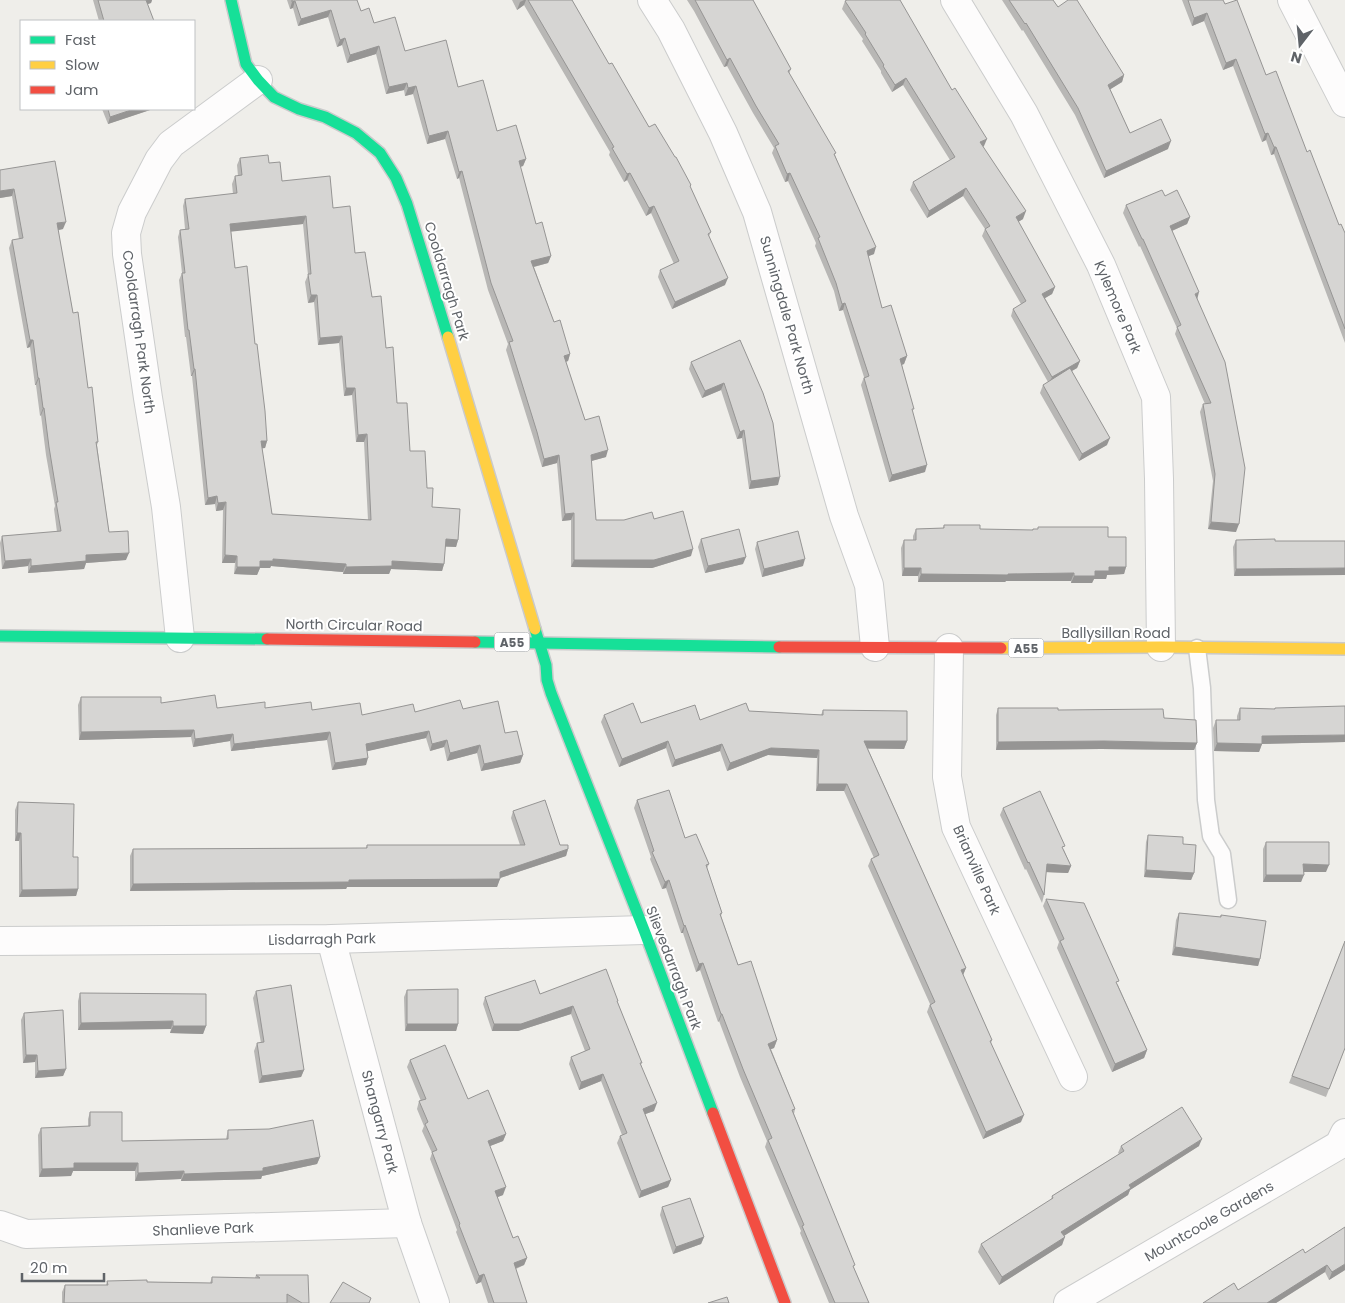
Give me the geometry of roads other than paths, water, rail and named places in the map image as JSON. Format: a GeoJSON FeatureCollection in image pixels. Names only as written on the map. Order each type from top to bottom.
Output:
{"type":"FeatureCollection","features":[{"type":"Feature","properties":{"kind":"main road","name":"Cooldarragh Park"},"geometry":{"type":"LineString","coordinates":[[230,0],[246,64],[258,80],[274,97],[299,109],[325,117],[356,133],[380,153],[396,178],[407,204],[439,303],[539,643]]}},
{"type":"Feature","properties":{"kind":"main road","name":"North Circular Road"},"geometry":{"type":"LineString","coordinates":[[0,636],[707,646]]}},
{"type":"Feature","properties":{"kind":"main road","name":"Slievedarragh Park"},"geometry":{"type":"LineString","coordinates":[[539,643],[546,665],[547,680],[551,694],[644,930],[785,1303]]}},
{"type":"Feature","properties":{"kind":"main road","name":"Ballysillan Road"},"geometry":{"type":"LineString","coordinates":[[707,646],[1345,649]]}},
{"type":"Feature","properties":{"kind":"street","name":"Sunningdale Park North"},"geometry":{"type":"LineString","coordinates":[[652,0],[671,30],[723,133],[757,212],[844,516],[869,585],[875,647]]}},
{"type":"Feature","properties":{"kind":"street","name":"Kylemore Park"},"geometry":{"type":"LineString","coordinates":[[955,0],[1024,114],[1096,256],[1156,397],[1161,647]]}},
{"type":"Feature","properties":{"kind":"street"},"geometry":{"type":"LineString","coordinates":[[1292,0],[1345,103]]}},
{"type":"Feature","properties":{"kind":"street","name":"Cooldarragh Park North"},"geometry":{"type":"LineString","coordinates":[[180,638],[166,507],[148,398],[127,254],[126,233],[132,212],[158,160],[171,144],[258,80]]}},
{"type":"Feature","properties":{"kind":"street","name":"Brianville Park"},"geometry":{"type":"LineString","coordinates":[[949,648],[947,776],[956,827],[1073,1077]]}},
{"type":"Feature","properties":{"kind":"street","name":"Lisdarragh Park"},"geometry":{"type":"LineString","coordinates":[[0,941],[331,939],[644,930]]}},
{"type":"Feature","properties":{"kind":"street","name":"Shangarry Park"},"geometry":{"type":"LineString","coordinates":[[331,939],[407,1223],[435,1303]]}},
{"type":"Feature","properties":{"kind":"street","name":"Mountcoole Gardens"},"geometry":{"type":"LineString","coordinates":[[1068,1303],[1339,1145],[1345,1133]]}},
{"type":"Feature","properties":{"kind":"street","name":"Shanlieve Park"},"geometry":{"type":"LineString","coordinates":[[0,1225],[26,1234],[407,1223]]}},
{"type":"Feature","properties":{"kind":"lane"},"geometry":{"type":"LineString","coordinates":[[1197,648],[1202,688],[1206,800],[1211,836],[1222,854],[1228,900]]}}]}
